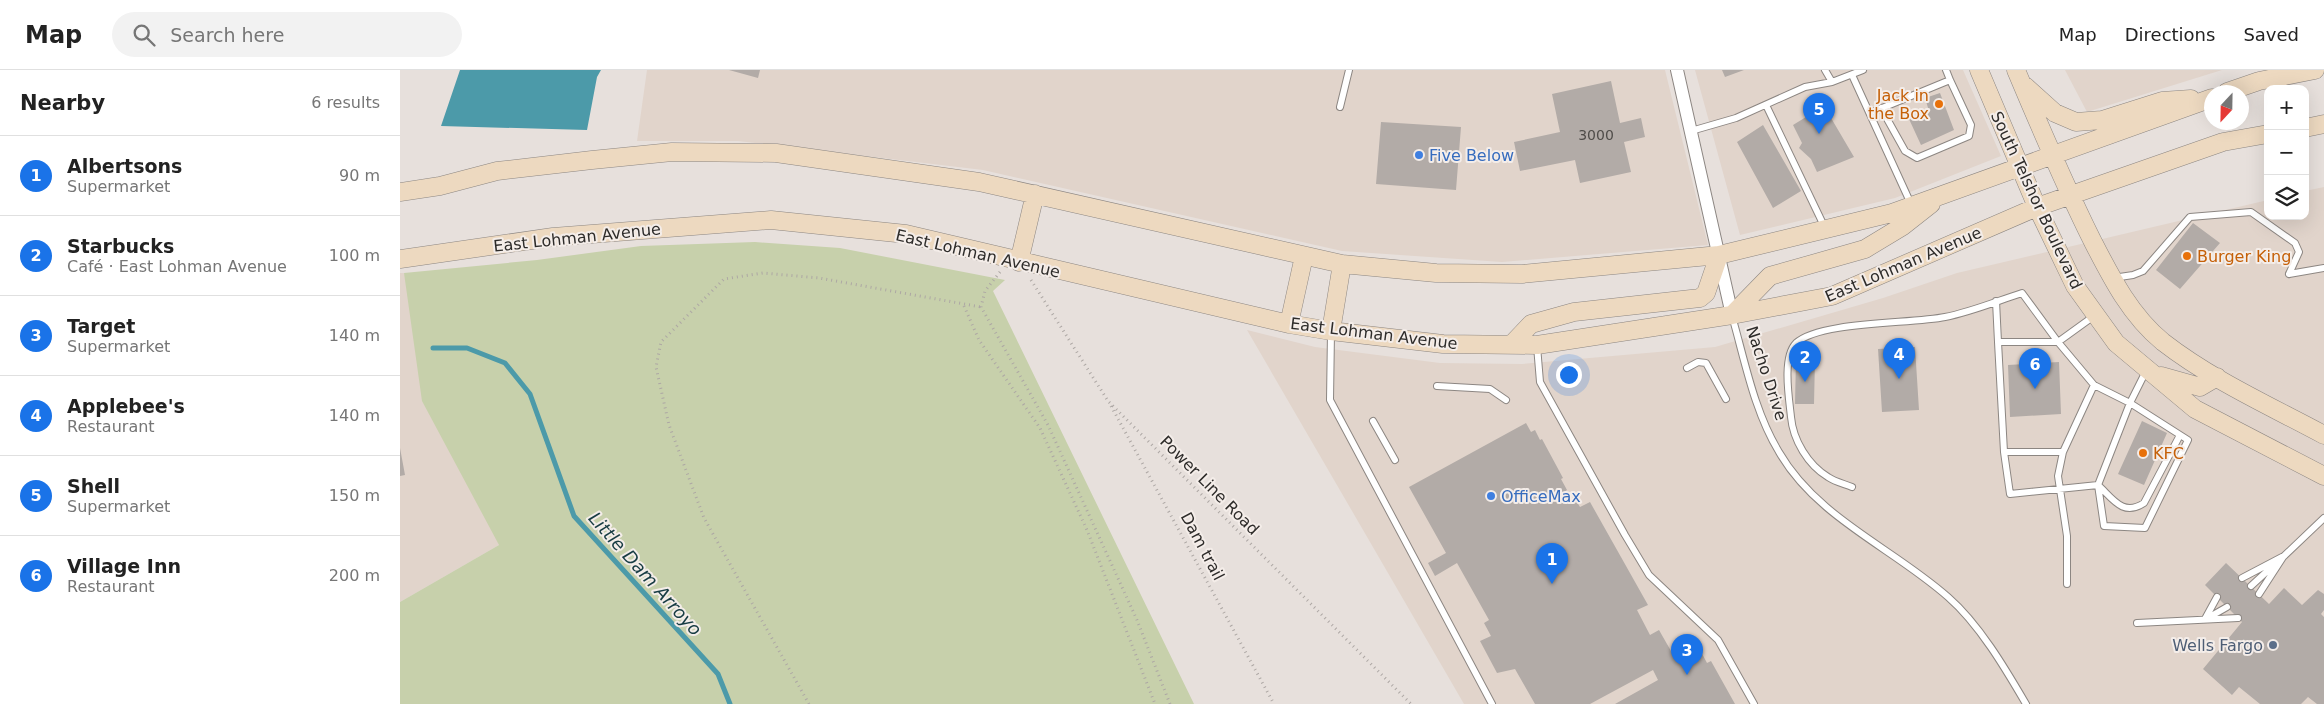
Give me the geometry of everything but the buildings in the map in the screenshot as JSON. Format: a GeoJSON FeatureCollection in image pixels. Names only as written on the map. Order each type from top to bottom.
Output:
{"type":"FeatureCollection","features":[{"type":"Feature","properties":{"kind":"main road","name":"South Telshor Boulevard"},"geometry":{"type":"LineString","coordinates":[[1979,70],[2037,207],[2075,286],[2116,343],[2146,370],[2196,409],[2324,476]]}},
{"type":"Feature","properties":{"kind":"main road"},"geometry":{"type":"LineString","coordinates":[[2247,85],[2315,70]]}},
{"type":"Feature","properties":{"kind":"main road","name":"South Telshor Boulevard"},"geometry":{"type":"LineString","coordinates":[[2018,76],[2069,196],[2112,278],[2138,318],[2163,341],[2217,377],[2324,435]]}},
{"type":"Feature","properties":{"kind":"main road"},"geometry":{"type":"LineString","coordinates":[[2018,76],[2055,113],[2076,122],[2102,120],[2162,101],[2204,98]]}},
{"type":"Feature","properties":{"kind":"main road"},"geometry":{"type":"LineString","coordinates":[[400,201],[440,186],[497,171],[672,152],[776,153],[980,182],[1342,264],[1436,273],[1522,274],[1719,255],[1892,213],[2204,101]]}},
{"type":"Feature","properties":{"kind":"main road"},"geometry":{"type":"LineString","coordinates":[[2309,127],[2324,124]]}},
{"type":"Feature","properties":{"kind":"main road","name":"East Lohman Avenue"},"geometry":{"type":"LineString","coordinates":[[400,259],[553,238],[771,220],[906,234],[1289,324],[1331,331],[1442,344],[1537,345],[1732,315],[1832,296],[2037,207],[2223,142],[2264,135]]}},
{"type":"Feature","properties":{"kind":"main road"},"geometry":{"type":"LineString","coordinates":[[400,192],[440,186]]}},
{"type":"Feature","properties":{"kind":"main road"},"geometry":{"type":"LineString","coordinates":[[1019,262],[1035,194]]}},
{"type":"Feature","properties":{"kind":"main road"},"geometry":{"type":"LineString","coordinates":[[1732,315],[1770,276],[1866,249],[1903,226],[1943,194]]}},
{"type":"Feature","properties":{"kind":"main road"},"geometry":{"type":"LineString","coordinates":[[1512,344],[1531,324],[1574,312],[1700,298],[1706,294],[1719,255]]}},
{"type":"Feature","properties":{"kind":"main road"},"geometry":{"type":"LineString","coordinates":[[1289,324],[1304,256]]}},
{"type":"Feature","properties":{"kind":"main road"},"geometry":{"type":"LineString","coordinates":[[1331,331],[1342,264]]}},
{"type":"Feature","properties":{"kind":"main road"},"geometry":{"type":"LineString","coordinates":[[2146,370],[2200,387],[2217,377]]}},
{"type":"Feature","properties":{"kind":"street","name":"Nacho Drive"},"geometry":{"type":"LineString","coordinates":[[1677,70],[1732,315]]}},
{"type":"Feature","properties":{"kind":"lane"},"geometry":{"type":"LineString","coordinates":[[1340,108],[1349,70]]}},
{"type":"Feature","properties":{"kind":"lane"},"geometry":{"type":"LineString","coordinates":[[1826,70],[1832,82]]}},
{"type":"Feature","properties":{"kind":"lane"},"geometry":{"type":"LineString","coordinates":[[1691,131],[1736,118],[1805,86],[1832,82],[1863,70]]}},
{"type":"Feature","properties":{"kind":"lane"},"geometry":{"type":"LineString","coordinates":[[1881,108],[1905,151],[1917,158],[1969,136],[1971,125],[1946,70]]}},
{"type":"Feature","properties":{"kind":"lane"},"geometry":{"type":"LineString","coordinates":[[1852,75],[1912,206]]}},
{"type":"Feature","properties":{"kind":"lane"},"geometry":{"type":"LineString","coordinates":[[1870,113],[1950,80]]}},
{"type":"Feature","properties":{"kind":"lane"},"geometry":{"type":"LineString","coordinates":[[1766,105],[1826,229]]}},
{"type":"Feature","properties":{"kind":"lane"},"geometry":{"type":"LineString","coordinates":[[2112,278],[2134,275],[2143,271],[2190,218],[2251,212],[2295,243],[2299,252],[2289,274],[2324,268]]}},
{"type":"Feature","properties":{"kind":"lane"},"geometry":{"type":"LineString","coordinates":[[1852,487],[1829,478],[1815,467],[1796,439],[1791,420],[1787,360],[1796,343],[1815,333],[1840,328],[1946,317],[2022,293],[2058,342],[2094,385],[2130,403],[2188,440],[2145,528],[2104,526],[2098,485],[2130,403],[2146,370]]}},
{"type":"Feature","properties":{"kind":"lane"},"geometry":{"type":"LineString","coordinates":[[1996,301],[2004,452],[2010,494],[2098,485],[2125,508],[2135,509],[2144,503],[2180,435]]}},
{"type":"Feature","properties":{"kind":"lane","name":"Nacho Drive"},"geometry":{"type":"LineString","coordinates":[[1732,315],[1758,407],[1778,452],[1806,487],[1835,516],[1910,566],[1949,598],[1967,617],[2008,672],[2026,704]]}},
{"type":"Feature","properties":{"kind":"lane"},"geometry":{"type":"LineString","coordinates":[[1998,342],[2058,342],[2095,315]]}},
{"type":"Feature","properties":{"kind":"lane"},"geometry":{"type":"LineString","coordinates":[[1331,331],[1330,400],[1492,704]]}},
{"type":"Feature","properties":{"kind":"lane"},"geometry":{"type":"LineString","coordinates":[[1537,345],[1540,382],[1625,535],[1650,575],[1718,640],[1754,704]]}},
{"type":"Feature","properties":{"kind":"lane"},"geometry":{"type":"LineString","coordinates":[[1687,368],[1698,362],[1706,363],[1726,399]]}},
{"type":"Feature","properties":{"kind":"lane"},"geometry":{"type":"LineString","coordinates":[[2067,584],[2067,536],[2058,476],[2063,452],[2094,385]]}},
{"type":"Feature","properties":{"kind":"lane"},"geometry":{"type":"LineString","coordinates":[[1437,386],[1490,389],[1506,400]]}},
{"type":"Feature","properties":{"kind":"lane"},"geometry":{"type":"LineString","coordinates":[[1373,421],[1395,460]]}},
{"type":"Feature","properties":{"kind":"lane"},"geometry":{"type":"LineString","coordinates":[[2004,452],[2063,452]]}},
{"type":"Feature","properties":{"kind":"lane"},"geometry":{"type":"LineString","coordinates":[[2251,586],[2324,518]]}},
{"type":"Feature","properties":{"kind":"lane"},"geometry":{"type":"LineString","coordinates":[[2242,578],[2283,557]]}},
{"type":"Feature","properties":{"kind":"lane"},"geometry":{"type":"LineString","coordinates":[[2259,594],[2283,557]]}},
{"type":"Feature","properties":{"kind":"lane"},"geometry":{"type":"LineString","coordinates":[[2205,619],[2217,597]]}},
{"type":"Feature","properties":{"kind":"lane"},"geometry":{"type":"LineString","coordinates":[[2205,619],[2227,608]]}},
{"type":"Feature","properties":{"kind":"lane"},"geometry":{"type":"LineString","coordinates":[[2137,623],[2238,618]]}},
{"type":"Feature","properties":{"kind":"path"},"geometry":{"type":"LineString","coordinates":[[1019,262],[997,274],[985,292],[981,307],[1048,425],[1137,620],[1170,704]]}},
{"type":"Feature","properties":{"kind":"path","name":"Power Line Road"},"geometry":{"type":"LineString","coordinates":[[1019,262],[1108,401],[1411,704]]}},
{"type":"Feature","properties":{"kind":"path"},"geometry":{"type":"LineString","coordinates":[[809,704],[704,518],[669,425],[656,367],[662,342],[724,279],[763,273],[819,278],[964,306],[981,307]]}},
{"type":"Feature","properties":{"kind":"path"},"geometry":{"type":"LineString","coordinates":[[964,306],[979,340],[1040,428],[1087,530],[1155,704]]}},
{"type":"Feature","properties":{"kind":"path","name":"Dam trail"},"geometry":{"type":"LineString","coordinates":[[1108,401],[1274,704]]}},
{"type":"Feature","properties":{"kind":"shaded area"},"geometry":{"type":"Polygon","coordinates":[[[647,70],[1665,70],[1708,245],[1502,262],[1342,251],[983,170],[738,141],[637,141],[647,70]]]}},
{"type":"Feature","properties":{"kind":"shaded area"},"geometry":{"type":"Polygon","coordinates":[[[1695,70],[1963,70],[2001,156],[1895,198],[1740,235],[1695,70]]]}},
{"type":"Feature","properties":{"kind":"shaded area"},"geometry":{"type":"Polygon","coordinates":[[[2065,70],[2222,70],[2087,112],[2065,70]]]}},
{"type":"Feature","properties":{"kind":"shaded area"},"geometry":{"type":"Polygon","coordinates":[[[2324,187],[2324,704],[1464,704],[1247,330],[1315,347],[1440,363],[1522,364],[1715,347],[1883,298],[1957,273],[2264,201],[2264,220],[2309,220],[2309,190],[2324,187]]]}},
{"type":"Feature","properties":{"kind":"shaded area"},"geometry":{"type":"Polygon","coordinates":[[[400,273],[404,273],[499,545],[400,602],[400,273]]]}},
{"type":"Feature","properties":{"kind":"green space"},"geometry":{"type":"Polygon","coordinates":[[[755,242],[840,248],[1005,280],[993,291],[1194,704],[400,704],[400,602],[499,545],[422,401],[404,273],[537,260],[641,246],[755,242]]]}},
{"type":"Feature","properties":{"kind":"water"},"geometry":{"type":"Polygon","coordinates":[[[460,70],[601,70],[597,77],[587,130],[441,126],[460,70]]]}},
{"type":"Feature","properties":{"kind":"waterway","name":"Little Dam Arroyo"},"geometry":{"type":"LineString","coordinates":[[433,348],[467,348],[505,363],[530,394],[574,516],[718,674],[730,704]]}},
{"type":"Feature","properties":{"kind":"place","name":"Jack in the Box"},"geometry":{"type":"Point","coordinates":[1939,104]}},
{"type":"Feature","properties":{"kind":"place","name":"Shell"},"geometry":{"type":"Point","coordinates":[1819,134]}},
{"type":"Feature","properties":{"kind":"place","name":"Five Below"},"geometry":{"type":"Point","coordinates":[1419,155]}},
{"type":"Feature","properties":{"kind":"place","name":"Burger King"},"geometry":{"type":"Point","coordinates":[2187,256]}},
{"type":"Feature","properties":{"kind":"place","name":"Applebee's"},"geometry":{"type":"Point","coordinates":[1899,379]}},
{"type":"Feature","properties":{"kind":"place","name":"Starbucks"},"geometry":{"type":"Point","coordinates":[1805,382]}},
{"type":"Feature","properties":{"kind":"place","name":"Village Inn"},"geometry":{"type":"Point","coordinates":[2035,389]}},
{"type":"Feature","properties":{"kind":"place","name":"KFC"},"geometry":{"type":"Point","coordinates":[2143,453]}},
{"type":"Feature","properties":{"kind":"place","name":"OfficeMax"},"geometry":{"type":"Point","coordinates":[1491,496]}},
{"type":"Feature","properties":{"kind":"place","name":"Albertsons"},"geometry":{"type":"Point","coordinates":[1552,584]}},
{"type":"Feature","properties":{"kind":"place","name":"Wells Fargo"},"geometry":{"type":"Point","coordinates":[2273,645]}},
{"type":"Feature","properties":{"kind":"place","name":"Target"},"geometry":{"type":"Point","coordinates":[1687,675]}}]}
